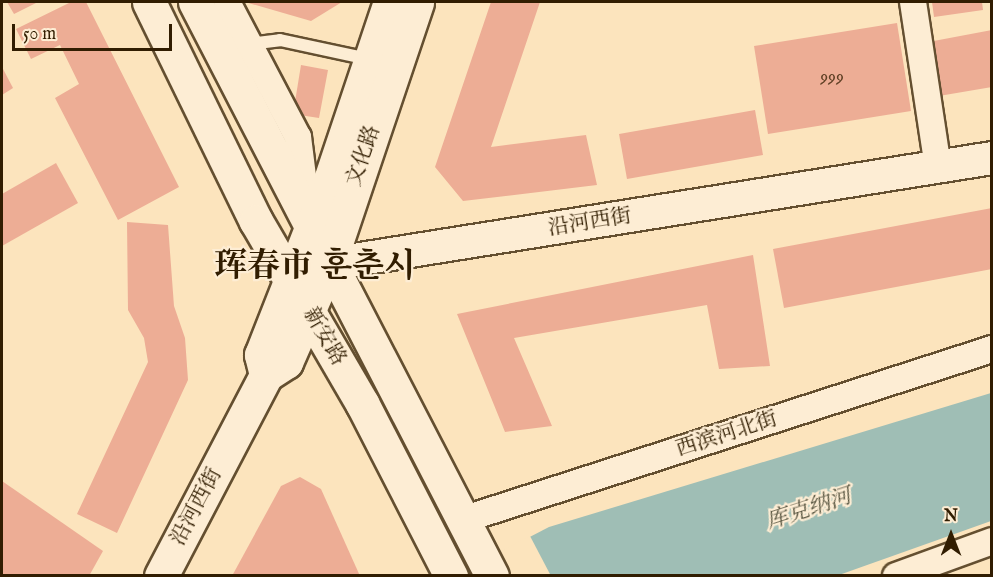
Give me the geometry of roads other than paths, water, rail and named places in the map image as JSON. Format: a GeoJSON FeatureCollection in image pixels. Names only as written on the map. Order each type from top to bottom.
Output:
{"type":"FeatureCollection","features":[{"type":"Feature","properties":{"kind":"main road","name":"新安路"},"geometry":{"type":"LineString","coordinates":[[149,2],[290,280],[451,576]]}},
{"type":"Feature","properties":{"kind":"main road","name":"新安路"},"geometry":{"type":"LineString","coordinates":[[195,2],[488,568]]}},
{"type":"Feature","properties":{"kind":"main road","name":"文化路"},"geometry":{"type":"LineString","coordinates":[[290,280],[390,2]]}},
{"type":"Feature","properties":{"kind":"main road","name":"文化路"},"geometry":{"type":"LineString","coordinates":[[307,308],[329,264],[417,2]]}},
{"type":"Feature","properties":{"kind":"main road"},"geometry":{"type":"LineString","coordinates":[[266,375],[261,355],[290,280]]}},
{"type":"Feature","properties":{"kind":"main road","name":"沿河西街"},"geometry":{"type":"LineString","coordinates":[[161,576],[266,375],[286,362],[307,308]]}},
{"type":"Feature","properties":{"kind":"street"},"geometry":{"type":"LineString","coordinates":[[227,2],[298,137],[310,227]]}},
{"type":"Feature","properties":{"kind":"street"},"geometry":{"type":"LineString","coordinates":[[913,2],[938,168]]}},
{"type":"Feature","properties":{"kind":"street","name":"沿河西街"},"geometry":{"type":"LineString","coordinates":[[290,280],[329,264],[992,158]]}},
{"type":"Feature","properties":{"kind":"street","name":"西滨河北街"},"geometry":{"type":"LineString","coordinates":[[462,520],[992,349]]}},
{"type":"Feature","properties":{"kind":"street"},"geometry":{"type":"LineString","coordinates":[[896,576],[992,541]]}},
{"type":"Feature","properties":{"kind":"lane"},"geometry":{"type":"LineString","coordinates":[[249,44],[280,40],[371,60]]}},
{"type":"Feature","properties":{"kind":"water","name":"库克纳河"},"geometry":{"type":"Polygon","coordinates":[[[991,393],[991,521],[839,575],[454,576],[549,527],[991,393]]]}},
{"type":"Feature","properties":{"kind":"district","name":"珲春市 훈춘시"},"geometry":{"type":"Point","coordinates":[315,268]}}]}
